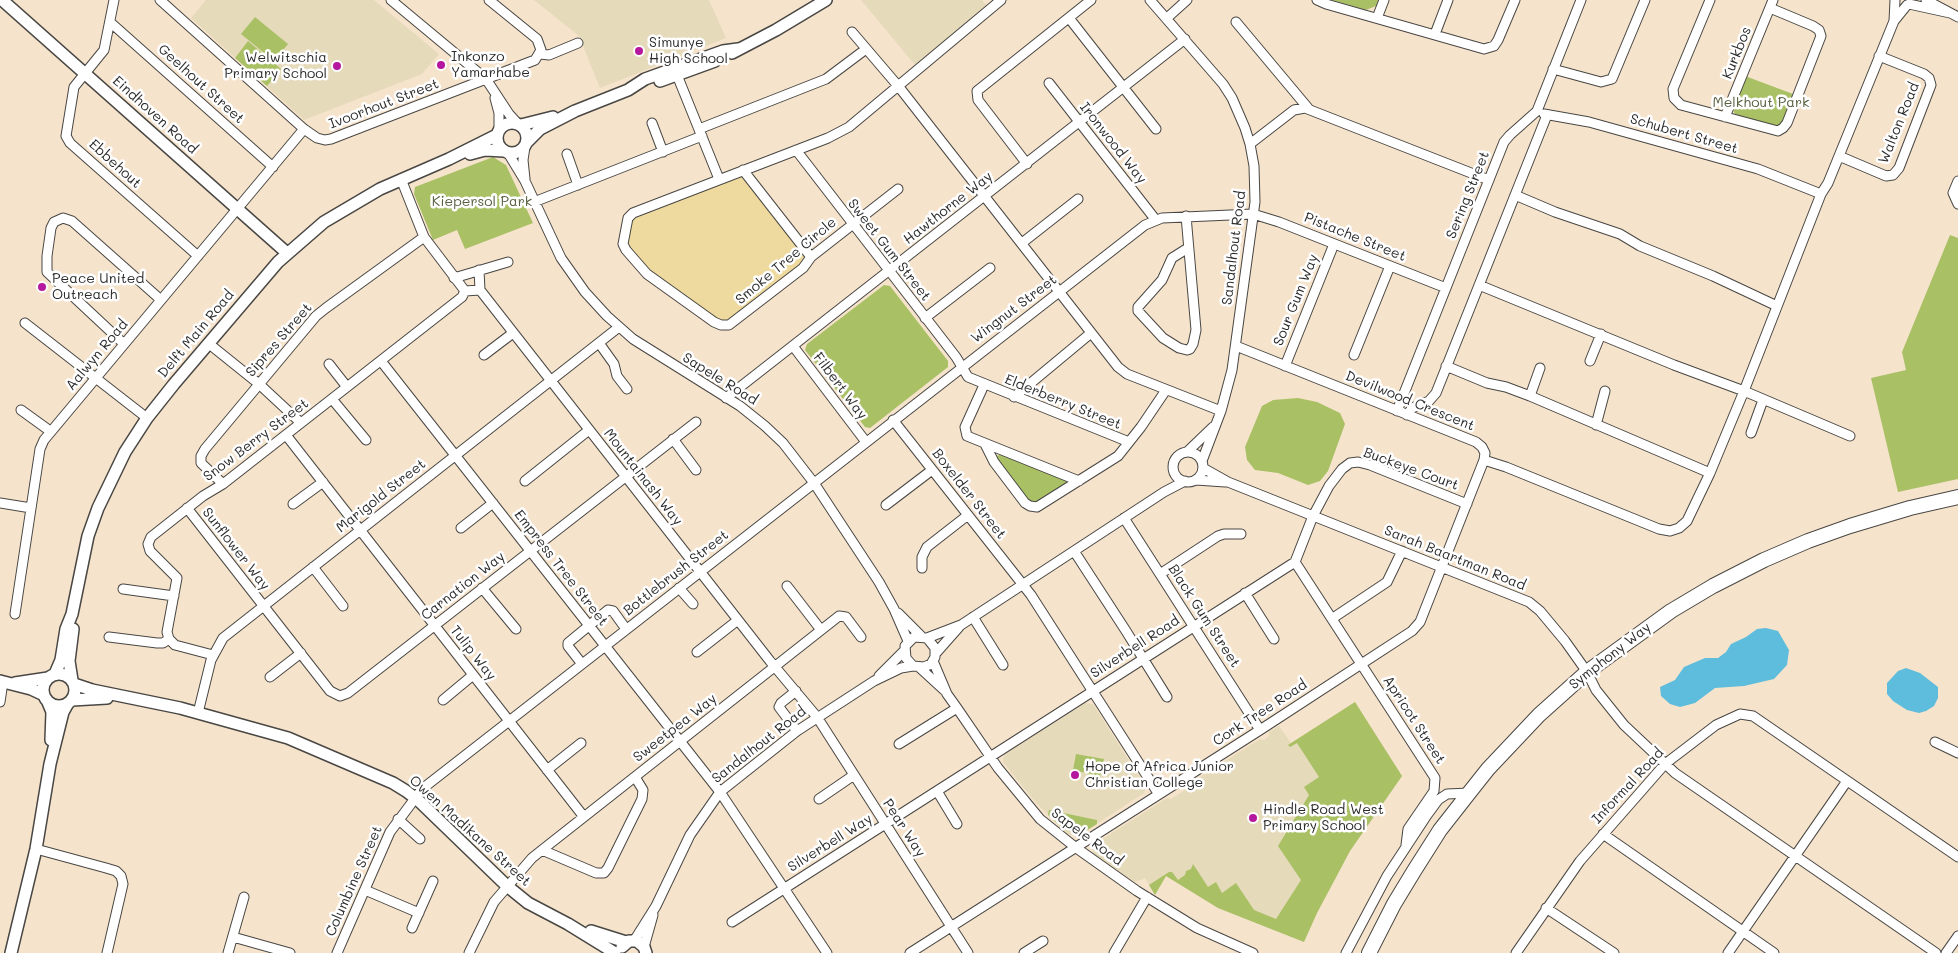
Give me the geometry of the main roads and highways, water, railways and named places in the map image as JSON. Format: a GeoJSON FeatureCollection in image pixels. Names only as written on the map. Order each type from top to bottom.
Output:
{"type":"FeatureCollection","features":[{"type":"Feature","properties":{"kind":"main road","name":"Symphony Way"},"geometry":{"type":"LineString","coordinates":[[1369,953],[1394,904],[1440,830],[1488,769],[1539,715],[1587,672],[1671,611],[1713,586],[1764,560],[1808,541],[1858,523],[1958,497]]}},
{"type":"Feature","properties":{"kind":"water"},"geometry":{"type":"Polygon","coordinates":[[[1766,628],[1778,631],[1789,650],[1787,665],[1774,679],[1744,686],[1715,688],[1695,703],[1680,707],[1670,704],[1661,696],[1660,687],[1675,680],[1684,667],[1705,658],[1718,658],[1726,652],[1731,644],[1757,629],[1766,628]]]}},
{"type":"Feature","properties":{"kind":"water"},"geometry":{"type":"Polygon","coordinates":[[[1906,668],[1920,673],[1938,687],[1938,698],[1934,706],[1926,711],[1919,713],[1907,710],[1893,701],[1887,694],[1887,683],[1898,671],[1906,668]]]}},
{"type":"Feature","properties":{"kind":"place","name":"Simunye High School"},"geometry":{"type":"Point","coordinates":[639,51]}},
{"type":"Feature","properties":{"kind":"place","name":"Inkonzo Yamarhabe"},"geometry":{"type":"Point","coordinates":[441,65]}},
{"type":"Feature","properties":{"kind":"place","name":"Welwitschia Primary School"},"geometry":{"type":"Point","coordinates":[337,66]}},
{"type":"Feature","properties":{"kind":"place","name":"Peace United Outreach"},"geometry":{"type":"Point","coordinates":[42,287]}},
{"type":"Feature","properties":{"kind":"place","name":"Hope of Africa Junior Christian College"},"geometry":{"type":"Point","coordinates":[1075,775]}},
{"type":"Feature","properties":{"kind":"place","name":"Hindle Road West Primary School"},"geometry":{"type":"Point","coordinates":[1253,818]}},
{"type":"Feature","properties":{"kind":"park label","name":"Melkhout Park"},"geometry":{"type":"Point","coordinates":[1761,103]}},
{"type":"Feature","properties":{"kind":"park label","name":"Kiepersol Park"},"geometry":{"type":"Point","coordinates":[482,202]}}]}
